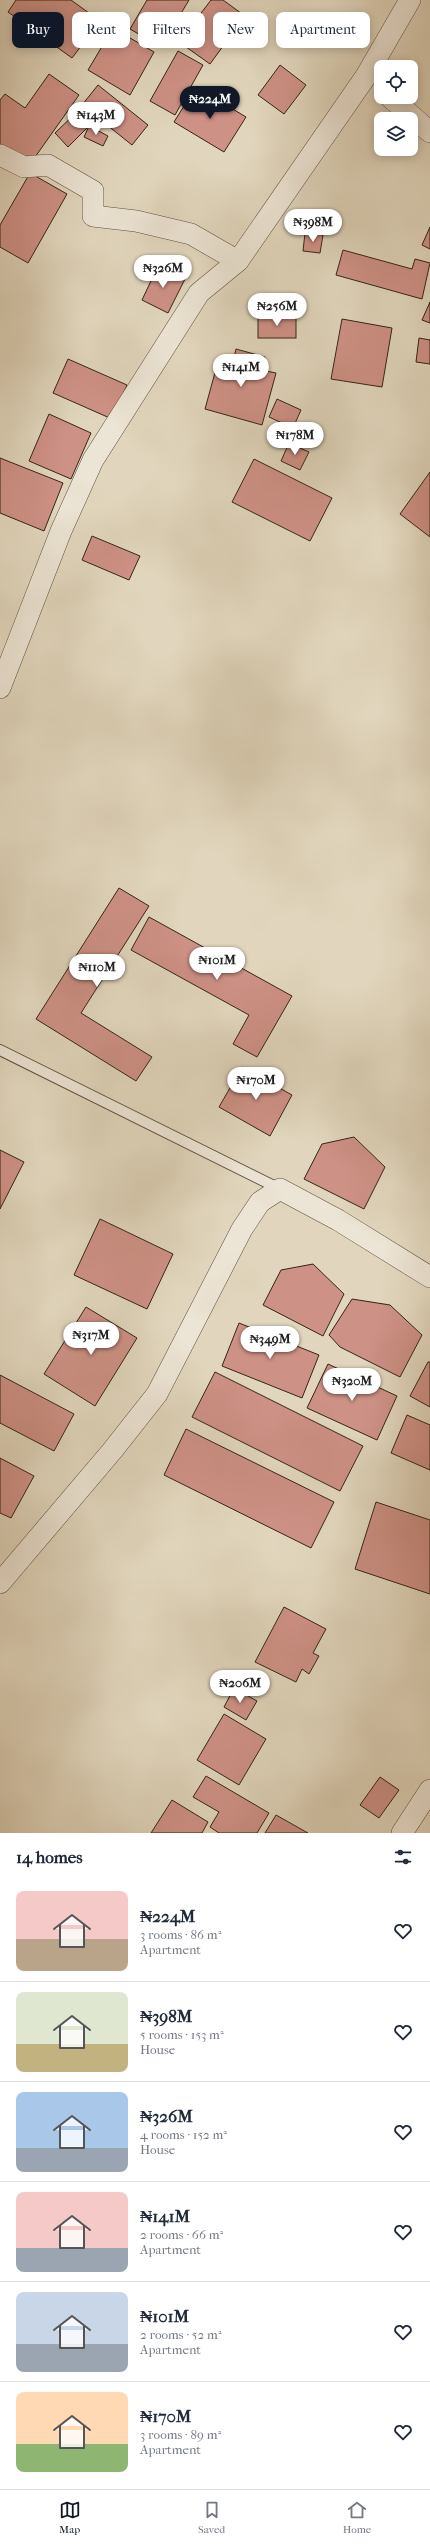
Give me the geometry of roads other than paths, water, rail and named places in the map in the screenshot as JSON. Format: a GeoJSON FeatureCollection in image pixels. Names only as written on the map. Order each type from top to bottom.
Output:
{"type":"FeatureCollection","features":[{"type":"Feature","properties":{"kind":"street"},"geometry":{"type":"LineString","coordinates":[[0,688],[61,531],[93,460],[199,293],[238,261],[373,83],[410,0]]}},
{"type":"Feature","properties":{"kind":"street"},"geometry":{"type":"LineString","coordinates":[[398,104],[430,132]]}},
{"type":"Feature","properties":{"kind":"street"},"geometry":{"type":"LineString","coordinates":[[0,155],[24,167],[48,165],[93,191],[93,216],[136,221],[191,234],[238,261]]}},
{"type":"Feature","properties":{"kind":"street"},"geometry":{"type":"LineString","coordinates":[[0,1583],[112,1451],[157,1394],[242,1229],[260,1202],[280,1189],[338,1220],[390,1254],[430,1277]]}},
{"type":"Feature","properties":{"kind":"street"},"geometry":{"type":"LineString","coordinates":[[402,1833],[430,1790]]}},
{"type":"Feature","properties":{"kind":"lane"},"geometry":{"type":"LineString","coordinates":[[0,1050],[280,1189]]}}]}
